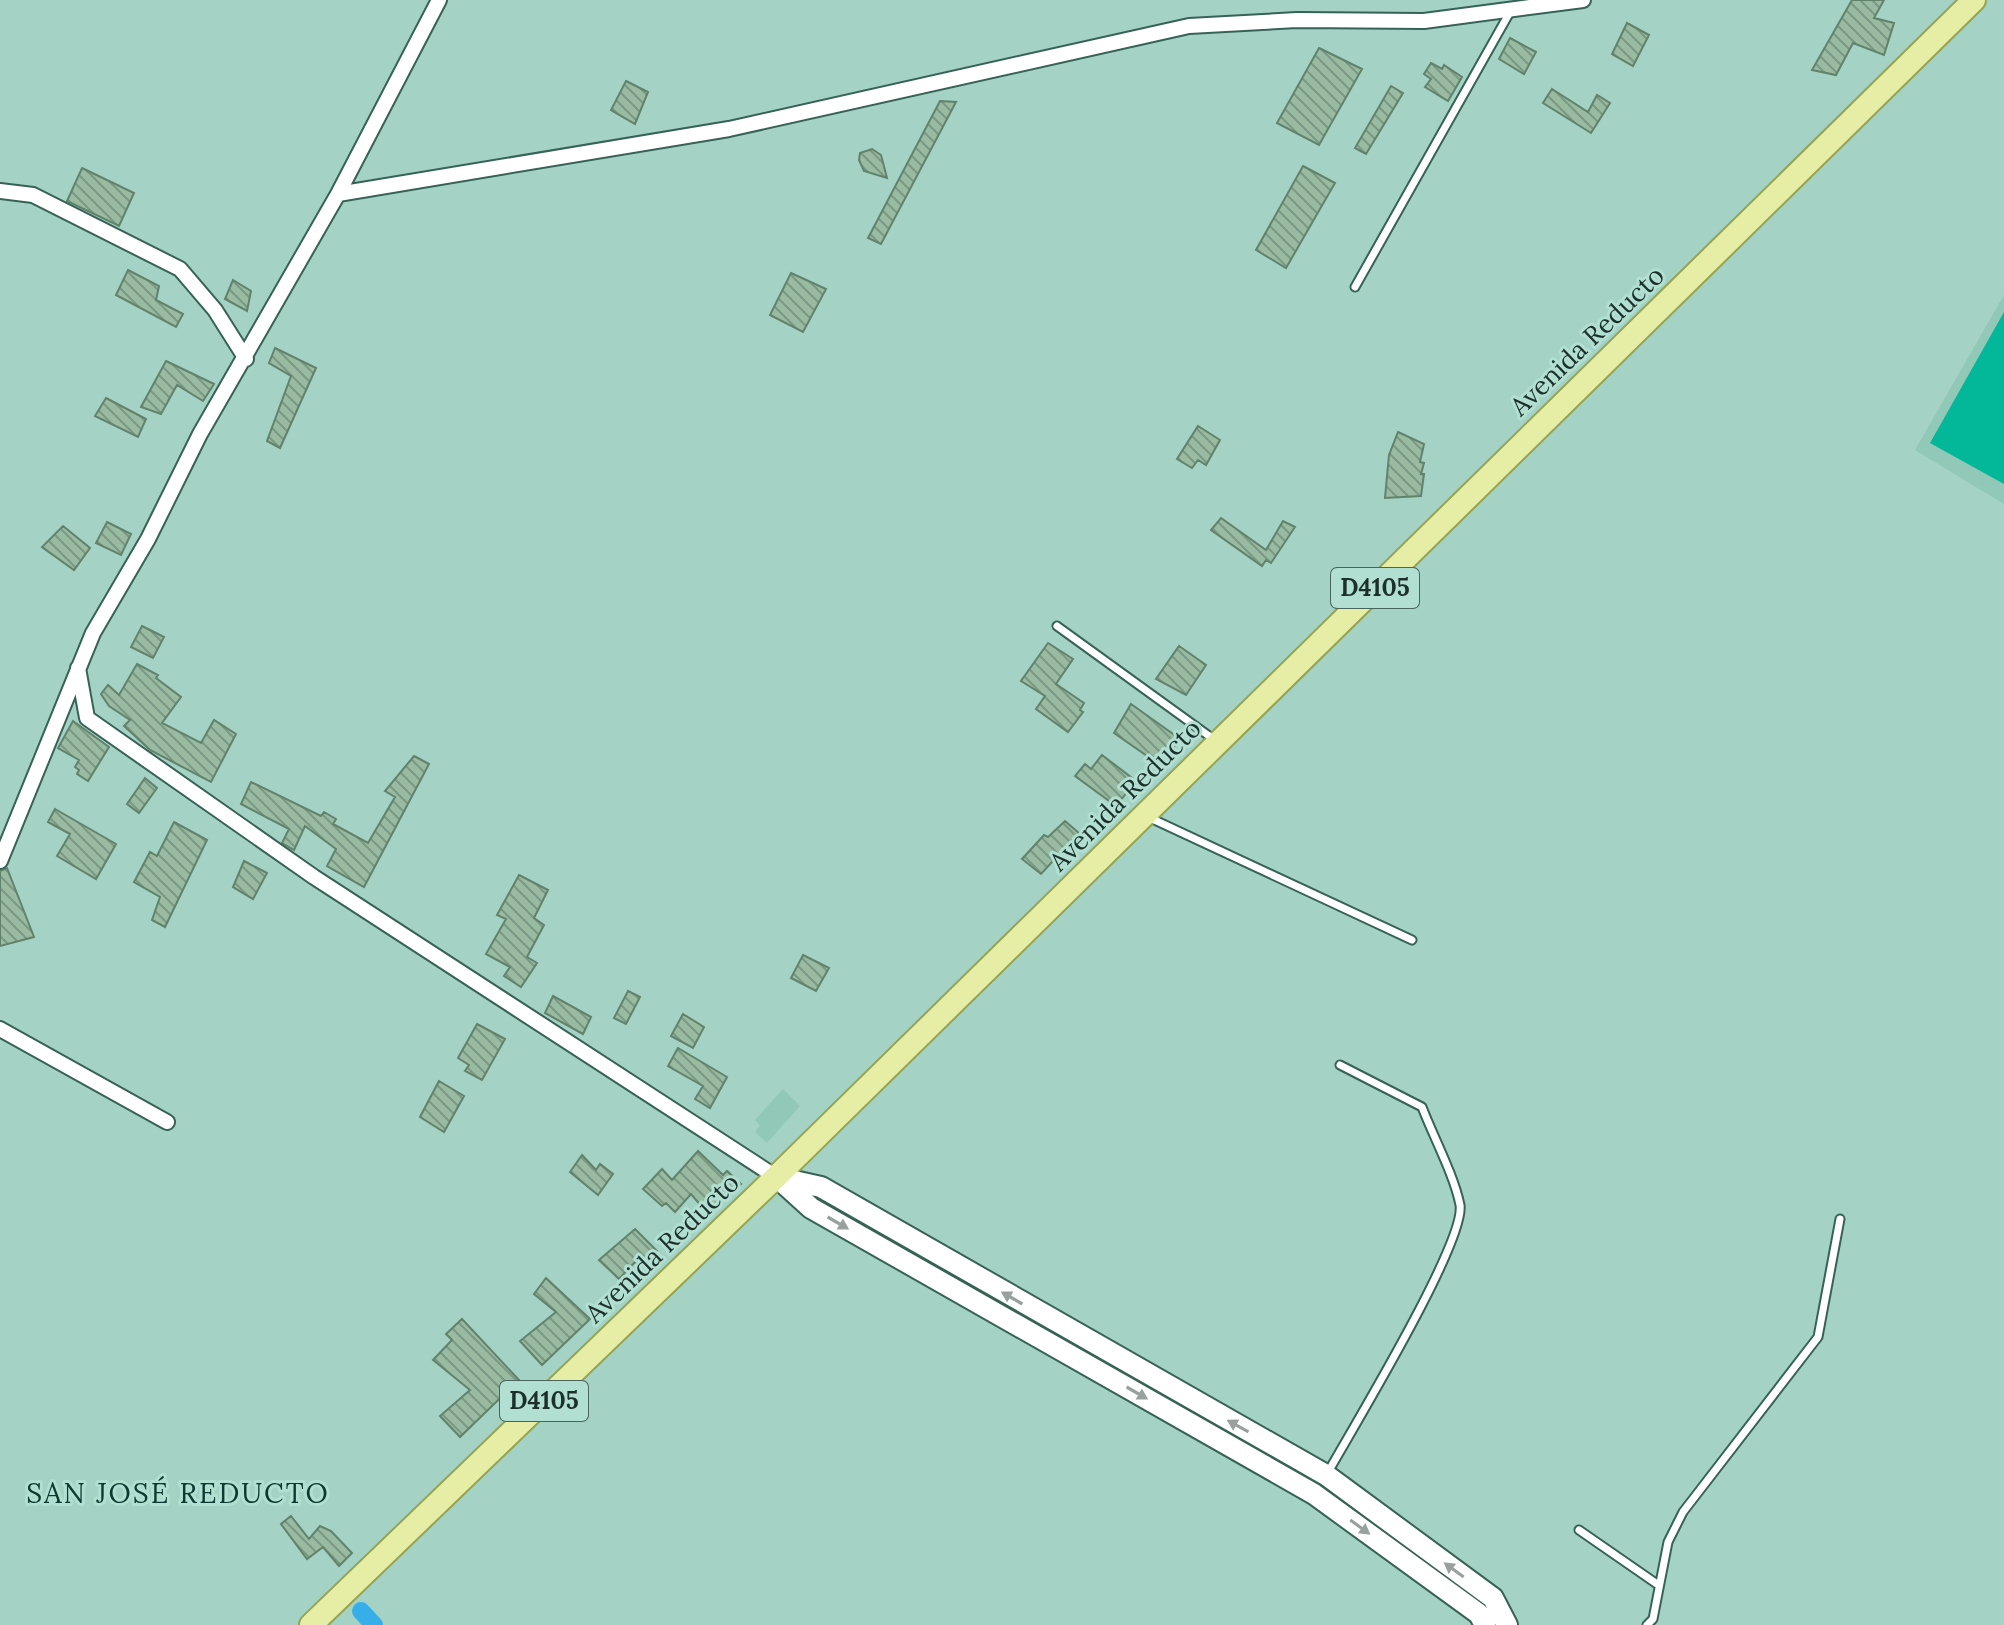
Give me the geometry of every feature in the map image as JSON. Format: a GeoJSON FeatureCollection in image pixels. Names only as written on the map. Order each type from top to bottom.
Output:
{"type":"FeatureCollection","features":[{"type":"Feature","properties":{"kind":"main road","name":"Avenida Reducto"},"geometry":{"type":"LineString","coordinates":[[311,1625],[776,1177],[1974,0]]}},
{"type":"Feature","properties":{"kind":"street"},"geometry":{"type":"LineString","coordinates":[[0,861],[93,633],[148,539],[200,434],[246,359],[338,194],[439,0]]}},
{"type":"Feature","properties":{"kind":"street"},"geometry":{"type":"LineString","coordinates":[[338,194],[729,129],[1189,26],[1297,20],[1424,21],[1583,0]]}},
{"type":"Feature","properties":{"kind":"street"},"geometry":{"type":"LineString","coordinates":[[0,191],[33,195],[180,269],[215,310],[246,359]]}},
{"type":"Feature","properties":{"kind":"street"},"geometry":{"type":"LineString","coordinates":[[78,668],[87,718],[314,877],[776,1177],[821,1187],[1314,1494],[1479,1614],[1485,1625]]}},
{"type":"Feature","properties":{"kind":"street"},"geometry":{"type":"LineString","coordinates":[[0,1029],[167,1122]]}},
{"type":"Feature","properties":{"kind":"street"},"geometry":{"type":"LineString","coordinates":[[1114,1368],[1326,1475],[1493,1598],[1507,1625]]}},
{"type":"Feature","properties":{"kind":"street"},"geometry":{"type":"LineString","coordinates":[[1314,1494],[1326,1475]]}},
{"type":"Feature","properties":{"kind":"lane"},"geometry":{"type":"LineString","coordinates":[[1355,287],[1511,10]]}},
{"type":"Feature","properties":{"kind":"lane"},"geometry":{"type":"LineString","coordinates":[[1057,626],[1218,743]]}},
{"type":"Feature","properties":{"kind":"lane"},"geometry":{"type":"LineString","coordinates":[[1144,815],[1412,940]]}},
{"type":"Feature","properties":{"kind":"lane"},"geometry":{"type":"LineString","coordinates":[[1326,1475],[1424,1302],[1455,1231],[1460,1206],[1422,1107],[1340,1065]]}},
{"type":"Feature","properties":{"kind":"lane"},"geometry":{"type":"LineString","coordinates":[[1647,1625],[1653,1619],[1657,1584],[1668,1542],[1683,1512],[1818,1337],[1840,1219]]}},
{"type":"Feature","properties":{"kind":"lane"},"geometry":{"type":"LineString","coordinates":[[1579,1530],[1657,1584]]}},
{"type":"Feature","properties":{"kind":"shaded area"},"geometry":{"type":"Polygon","coordinates":[[[2004,295],[2004,504],[1915,450],[2004,295]]]}},
{"type":"Feature","properties":{"kind":"shaded area"},"geometry":{"type":"Polygon","coordinates":[[[783,1089],[800,1106],[767,1143],[755,1132],[760,1126],[755,1120],[783,1089]]]}},
{"type":"Feature","properties":{"kind":"green space"},"geometry":{"type":"Polygon","coordinates":[[[2004,312],[2004,484],[1930,443],[2004,312]]]}},
{"type":"Feature","properties":{"kind":"building"},"geometry":{"type":"Polygon","coordinates":[[[1852,0],[1884,0],[1874,18],[1894,23],[1884,55],[1853,43],[1836,75],[1812,70],[1852,0]]]}},
{"type":"Feature","properties":{"kind":"building"},"geometry":{"type":"Polygon","coordinates":[[[1627,23],[1649,35],[1633,66],[1612,54],[1627,23]]]}},
{"type":"Feature","properties":{"kind":"building"},"geometry":{"type":"Polygon","coordinates":[[[1510,38],[1536,52],[1524,74],[1499,59],[1510,38]]]}},
{"type":"Feature","properties":{"kind":"building"},"geometry":{"type":"Polygon","coordinates":[[[1319,48],[1362,69],[1319,145],[1277,123],[1319,48]]]}},
{"type":"Feature","properties":{"kind":"building"},"geometry":{"type":"Polygon","coordinates":[[[1431,63],[1442,69],[1444,65],[1462,77],[1448,101],[1425,87],[1431,79],[1424,74],[1431,63]]]}},
{"type":"Feature","properties":{"kind":"building"},"geometry":{"type":"Polygon","coordinates":[[[626,81],[648,92],[635,124],[611,110],[626,81]]]}},
{"type":"Feature","properties":{"kind":"building"},"geometry":{"type":"Polygon","coordinates":[[[1391,86],[1403,93],[1366,154],[1355,148],[1391,86]]]}},
{"type":"Feature","properties":{"kind":"building"},"geometry":{"type":"Polygon","coordinates":[[[1552,89],[1588,112],[1597,95],[1610,103],[1591,133],[1543,103],[1552,89]]]}},
{"type":"Feature","properties":{"kind":"building"},"geometry":{"type":"Polygon","coordinates":[[[940,101],[956,102],[881,244],[868,238],[940,101]]]}},
{"type":"Feature","properties":{"kind":"building"},"geometry":{"type":"Polygon","coordinates":[[[872,149],[881,155],[887,178],[864,171],[859,160],[860,153],[872,149]]]}},
{"type":"Feature","properties":{"kind":"building"},"geometry":{"type":"Polygon","coordinates":[[[1303,166],[1335,183],[1286,268],[1256,250],[1303,166]]]}},
{"type":"Feature","properties":{"kind":"building"},"geometry":{"type":"Polygon","coordinates":[[[82,168],[134,193],[119,226],[67,201],[82,168]]]}},
{"type":"Feature","properties":{"kind":"building"},"geometry":{"type":"Polygon","coordinates":[[[128,270],[159,286],[156,300],[183,314],[176,327],[116,295],[128,270]]]}},
{"type":"Feature","properties":{"kind":"building"},"geometry":{"type":"Polygon","coordinates":[[[791,273],[826,289],[803,332],[770,315],[791,273]]]}},
{"type":"Feature","properties":{"kind":"building"},"geometry":{"type":"Polygon","coordinates":[[[233,280],[251,291],[247,311],[225,299],[233,280]]]}},
{"type":"Feature","properties":{"kind":"building"},"geometry":{"type":"Polygon","coordinates":[[[275,348],[316,368],[280,448],[267,441],[291,376],[269,363],[275,348]]]}},
{"type":"Feature","properties":{"kind":"building"},"geometry":{"type":"Polygon","coordinates":[[[166,361],[214,384],[203,401],[177,385],[161,414],[141,407],[166,361]]]}},
{"type":"Feature","properties":{"kind":"building"},"geometry":{"type":"Polygon","coordinates":[[[106,398],[146,419],[138,437],[95,416],[106,398]]]}},
{"type":"Feature","properties":{"kind":"building"},"geometry":{"type":"Polygon","coordinates":[[[1198,426],[1220,440],[1206,465],[1198,460],[1192,468],[1177,459],[1198,426]]]}},
{"type":"Feature","properties":{"kind":"building"},"geometry":{"type":"Polygon","coordinates":[[[1398,432],[1424,444],[1420,462],[1424,463],[1421,496],[1385,498],[1389,455],[1398,432]]]}},
{"type":"Feature","properties":{"kind":"building"},"geometry":{"type":"Polygon","coordinates":[[[1221,518],[1266,550],[1283,521],[1295,527],[1271,563],[1266,560],[1262,566],[1211,530],[1221,518]]]}},
{"type":"Feature","properties":{"kind":"building"},"geometry":{"type":"Polygon","coordinates":[[[107,522],[131,534],[121,555],[96,543],[107,522]]]}},
{"type":"Feature","properties":{"kind":"building"},"geometry":{"type":"Polygon","coordinates":[[[63,526],[90,548],[74,570],[42,547],[63,526]]]}},
{"type":"Feature","properties":{"kind":"building"},"geometry":{"type":"Polygon","coordinates":[[[142,626],[164,637],[153,658],[131,647],[142,626]]]}},
{"type":"Feature","properties":{"kind":"building"},"geometry":{"type":"Polygon","coordinates":[[[1048,643],[1073,659],[1056,684],[1084,703],[1080,710],[1083,712],[1068,732],[1036,709],[1045,696],[1021,681],[1048,643]]]}},
{"type":"Feature","properties":{"kind":"building"},"geometry":{"type":"Polygon","coordinates":[[[1179,646],[1206,665],[1186,695],[1156,679],[1179,646]]]}},
{"type":"Feature","properties":{"kind":"building"},"geometry":{"type":"Polygon","coordinates":[[[137,664],[158,675],[156,678],[181,697],[162,723],[201,743],[214,720],[236,734],[211,782],[150,750],[124,726],[130,720],[109,706],[101,694],[108,685],[119,695],[137,664]]]}},
{"type":"Feature","properties":{"kind":"building"},"geometry":{"type":"Polygon","coordinates":[[[1131,704],[1180,739],[1160,765],[1114,733],[1131,704]]]}},
{"type":"Feature","properties":{"kind":"building"},"geometry":{"type":"Polygon","coordinates":[[[73,721],[109,747],[88,781],[77,774],[79,770],[75,767],[79,760],[58,748],[73,721]]]}},
{"type":"Feature","properties":{"kind":"building"},"geometry":{"type":"Polygon","coordinates":[[[1102,755],[1136,781],[1116,806],[1075,776],[1085,764],[1091,769],[1102,755]]]}},
{"type":"Feature","properties":{"kind":"building"},"geometry":{"type":"Polygon","coordinates":[[[414,756],[429,764],[364,887],[327,866],[336,849],[305,826],[294,850],[282,843],[289,829],[241,804],[251,782],[321,816],[324,812],[336,819],[333,824],[368,843],[395,797],[385,791],[414,756]]]}},
{"type":"Feature","properties":{"kind":"building"},"geometry":{"type":"Polygon","coordinates":[[[145,778],[157,788],[139,813],[127,804],[145,778]]]}},
{"type":"Feature","properties":{"kind":"building"},"geometry":{"type":"Polygon","coordinates":[[[55,809],[116,844],[96,879],[57,856],[70,834],[48,822],[55,809]]]}},
{"type":"Feature","properties":{"kind":"building"},"geometry":{"type":"Polygon","coordinates":[[[1065,821],[1079,833],[1041,874],[1022,859],[1044,835],[1048,837],[1065,821]]]}},
{"type":"Feature","properties":{"kind":"building"},"geometry":{"type":"Polygon","coordinates":[[[174,822],[207,840],[165,927],[152,920],[160,897],[134,882],[150,852],[157,856],[174,822]]]}},
{"type":"Feature","properties":{"kind":"building"},"geometry":{"type":"Polygon","coordinates":[[[244,861],[267,873],[253,899],[233,887],[244,861]]]}},
{"type":"Feature","properties":{"kind":"building"},"geometry":{"type":"Polygon","coordinates":[[[7,868],[34,937],[0,946],[0,871],[7,868]]]}},
{"type":"Feature","properties":{"kind":"building"},"geometry":{"type":"Polygon","coordinates":[[[519,875],[548,890],[534,918],[544,925],[527,957],[537,963],[521,987],[504,976],[510,967],[486,954],[506,919],[497,915],[519,875]]]}},
{"type":"Feature","properties":{"kind":"building"},"geometry":{"type":"Polygon","coordinates":[[[803,955],[829,968],[816,991],[791,978],[803,955]]]}},
{"type":"Feature","properties":{"kind":"building"},"geometry":{"type":"Polygon","coordinates":[[[628,991],[640,997],[626,1024],[614,1018],[628,991]]]}},
{"type":"Feature","properties":{"kind":"building"},"geometry":{"type":"Polygon","coordinates":[[[553,996],[591,1017],[583,1034],[545,1013],[553,996]]]}},
{"type":"Feature","properties":{"kind":"building"},"geometry":{"type":"Polygon","coordinates":[[[683,1014],[704,1027],[693,1048],[671,1036],[683,1014]]]}},
{"type":"Feature","properties":{"kind":"building"},"geometry":{"type":"Polygon","coordinates":[[[477,1024],[505,1039],[482,1080],[465,1071],[469,1065],[458,1058],[477,1024]]]}},
{"type":"Feature","properties":{"kind":"building"},"geometry":{"type":"Polygon","coordinates":[[[678,1048],[727,1077],[710,1108],[695,1099],[703,1086],[668,1066],[678,1048]]]}},
{"type":"Feature","properties":{"kind":"building"},"geometry":{"type":"Polygon","coordinates":[[[439,1081],[464,1096],[444,1132],[420,1117],[439,1081]]]}},
{"type":"Feature","properties":{"kind":"building"},"geometry":{"type":"Polygon","coordinates":[[[698,1151],[723,1175],[727,1171],[741,1184],[708,1214],[691,1194],[675,1212],[666,1203],[662,1206],[643,1189],[662,1169],[672,1180],[698,1151]]]}},
{"type":"Feature","properties":{"kind":"building"},"geometry":{"type":"Polygon","coordinates":[[[582,1155],[596,1170],[600,1164],[613,1174],[598,1195],[570,1172],[582,1155]]]}},
{"type":"Feature","properties":{"kind":"building"},"geometry":{"type":"Polygon","coordinates":[[[635,1229],[657,1251],[640,1268],[635,1262],[619,1279],[599,1260],[635,1229]]]}},
{"type":"Feature","properties":{"kind":"building"},"geometry":{"type":"Polygon","coordinates":[[[546,1278],[590,1319],[542,1365],[520,1341],[556,1312],[534,1294],[546,1278]]]}},
{"type":"Feature","properties":{"kind":"building"},"geometry":{"type":"Polygon","coordinates":[[[462,1319],[519,1380],[460,1437],[440,1416],[470,1390],[433,1360],[452,1340],[446,1334],[462,1319]]]}},
{"type":"Feature","properties":{"kind":"building"},"geometry":{"type":"Polygon","coordinates":[[[291,1516],[309,1539],[320,1526],[331,1531],[352,1553],[339,1566],[323,1547],[307,1559],[281,1524],[291,1516]]]}},
{"type":"Feature","properties":{"kind":"waterway"},"geometry":{"type":"LineString","coordinates":[[361,1611],[374,1625]]}},
{"type":"Feature","properties":{"kind":"district","name":"SAN JOSÉ REDUCTO"},"geometry":{"type":"Point","coordinates":[178,1493]}}]}
